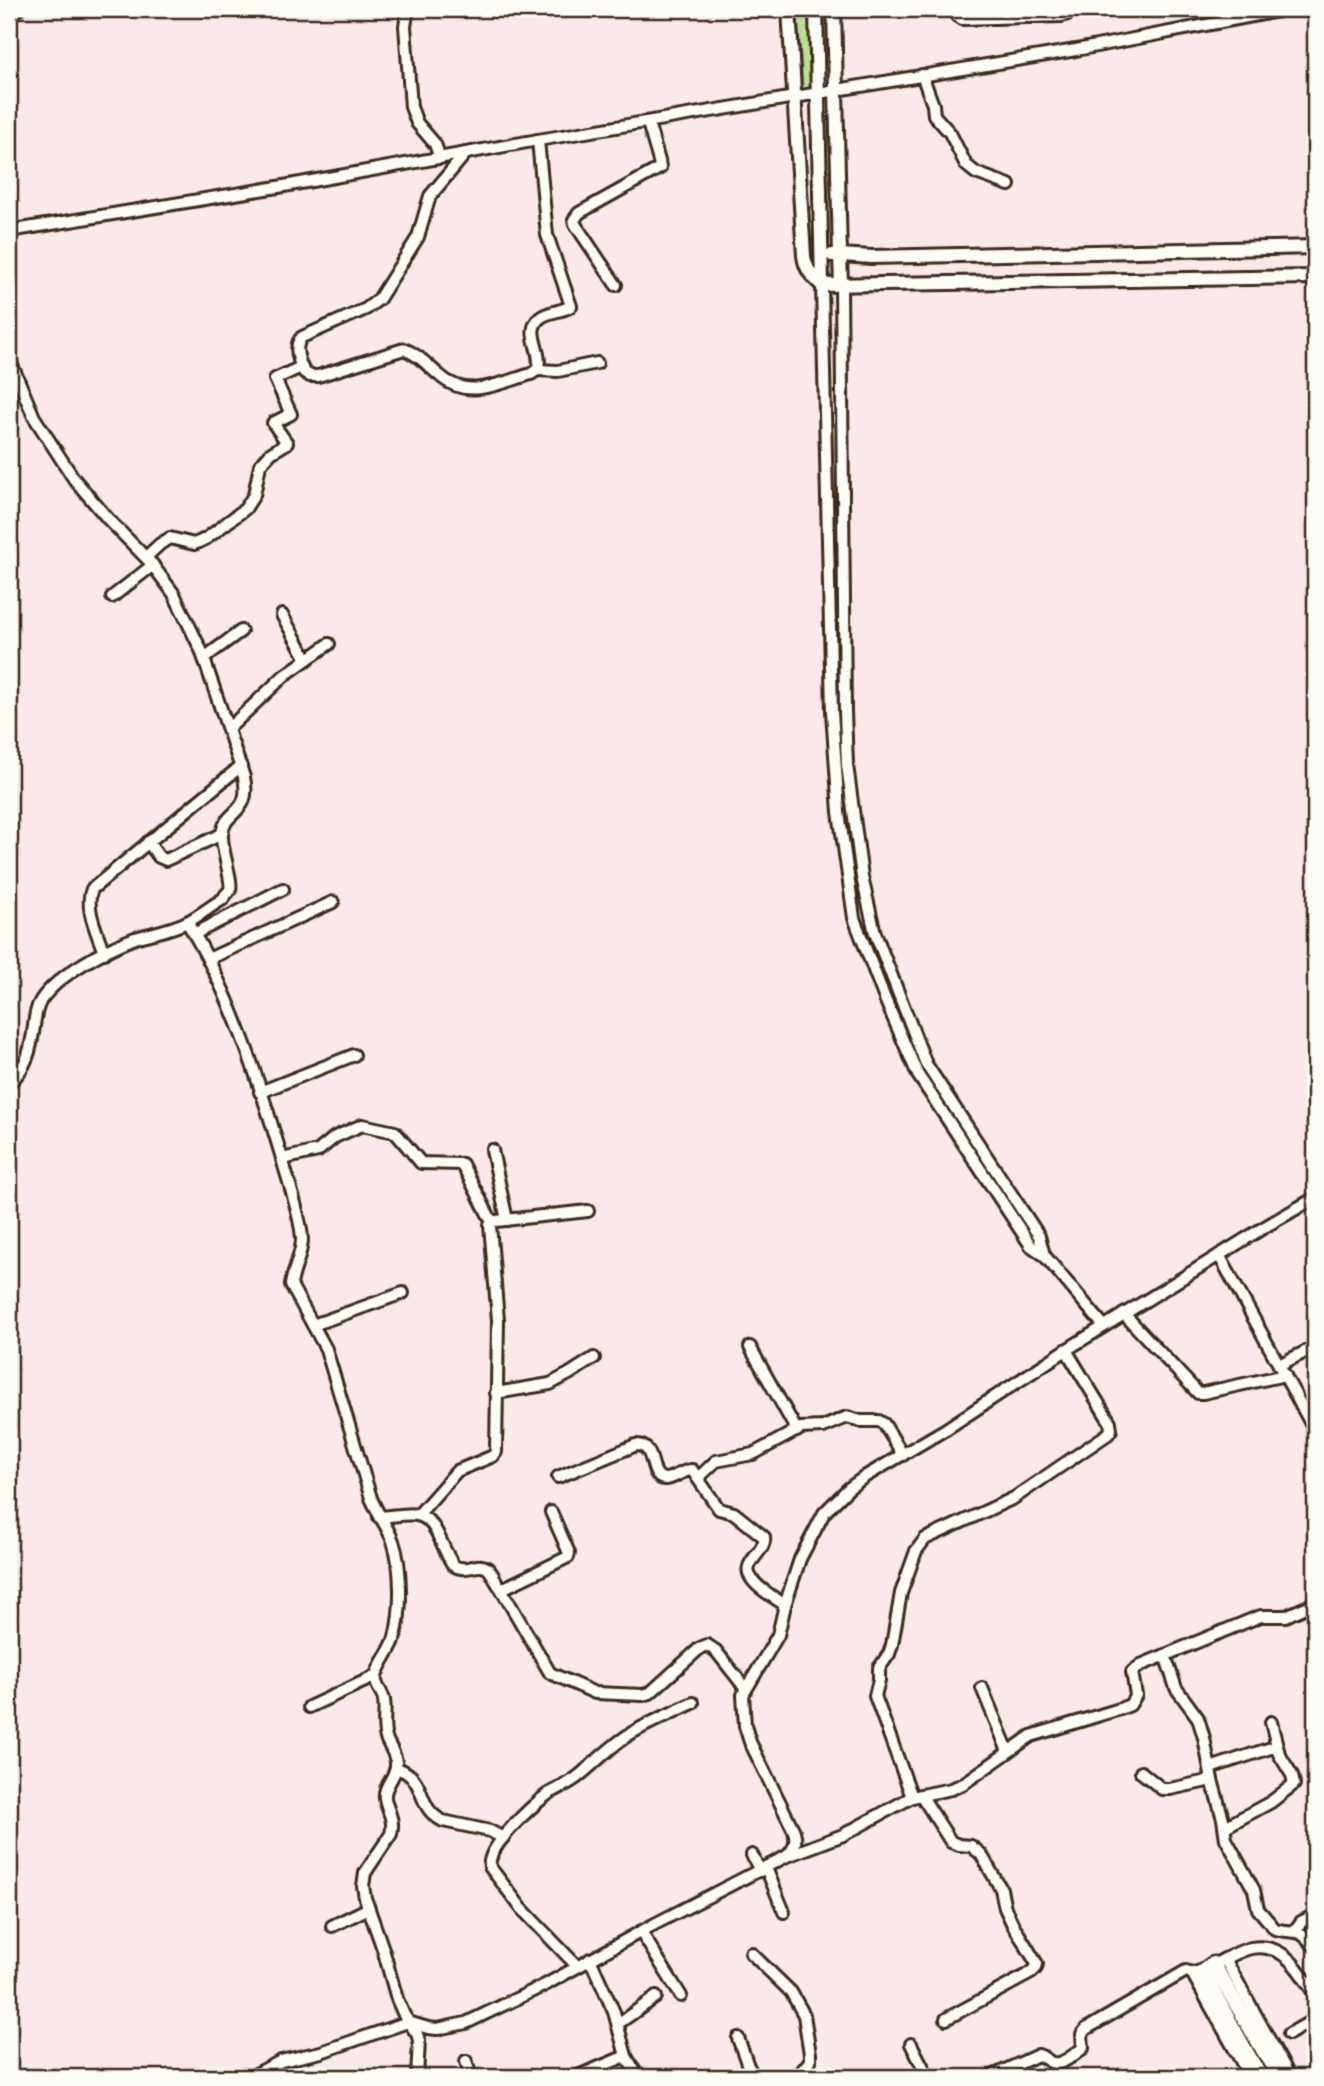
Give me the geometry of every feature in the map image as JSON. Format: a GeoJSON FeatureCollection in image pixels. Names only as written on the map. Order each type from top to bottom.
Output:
{"type":"FeatureCollection","features":[{"type":"Feature","properties":{"kind":"main road"},"geometry":{"type":"LineString","coordinates":[[1208,1967],[1281,2075]]}},
{"type":"Feature","properties":{"kind":"main road"},"geometry":{"type":"LineString","coordinates":[[1208,1967],[1261,2077]]}},
{"type":"Feature","properties":{"kind":"street"},"geometry":{"type":"LineString","coordinates":[[9,14],[19,9]]}},
{"type":"Feature","properties":{"kind":"street"},"geometry":{"type":"LineString","coordinates":[[408,9],[405,26],[411,107],[417,123],[436,144],[440,158]]}},
{"type":"Feature","properties":{"kind":"street"},"geometry":{"type":"LineString","coordinates":[[789,9],[806,267],[822,285],[1315,277]]}},
{"type":"Feature","properties":{"kind":"street"},"geometry":{"type":"LineString","coordinates":[[816,9],[832,712],[839,812],[854,918],[918,1074],[1031,1246],[1044,1255],[1104,1326]]}},
{"type":"Feature","properties":{"kind":"street"},"geometry":{"type":"LineString","coordinates":[[834,9],[841,255],[845,712],[847,765],[862,877],[875,933],[926,1065],[1039,1236],[1044,1255]]}},
{"type":"Feature","properties":{"kind":"street"},"geometry":{"type":"LineString","coordinates":[[953,9],[962,19],[1062,16],[1068,14],[1069,9]]}},
{"type":"Feature","properties":{"kind":"street"},"geometry":{"type":"LineString","coordinates":[[9,231],[1076,50],[1289,9]]}},
{"type":"Feature","properties":{"kind":"street"},"geometry":{"type":"LineString","coordinates":[[922,75],[933,104],[934,115],[950,133],[967,165],[976,173],[1009,185]]}},
{"type":"Feature","properties":{"kind":"street"},"geometry":{"type":"LineString","coordinates":[[615,285],[574,220],[579,213],[660,168],[648,123]]}},
{"type":"Feature","properties":{"kind":"street"},"geometry":{"type":"LineString","coordinates":[[537,370],[540,360],[534,326],[542,316],[571,306],[547,235],[538,141]]}},
{"type":"Feature","properties":{"kind":"street"},"geometry":{"type":"LineString","coordinates":[[466,153],[430,196],[418,237],[386,291],[373,305],[302,337],[297,342],[304,372],[310,376],[318,376],[404,349],[422,359],[448,383],[468,390],[481,389],[537,370],[558,371],[597,363]]}},
{"type":"Feature","properties":{"kind":"street"},"geometry":{"type":"LineString","coordinates":[[821,256],[1315,247]]}},
{"type":"Feature","properties":{"kind":"street"},"geometry":{"type":"LineString","coordinates":[[9,358],[34,417],[54,450],[91,499],[150,561],[174,594],[204,658],[247,790],[246,799],[222,830],[222,847],[230,889],[223,899],[187,922],[134,939],[104,953],[56,984],[36,1011],[28,1057],[22,1070],[9,1083]]}},
{"type":"Feature","properties":{"kind":"street"},"geometry":{"type":"LineString","coordinates":[[112,597],[150,561],[160,544],[170,538],[194,544],[207,538],[250,503],[260,465],[271,453],[287,443],[273,423],[291,414],[275,379],[301,367]]}},
{"type":"Feature","properties":{"kind":"street"},"geometry":{"type":"LineString","coordinates":[[282,614],[307,659]]}},
{"type":"Feature","properties":{"kind":"street"},"geometry":{"type":"LineString","coordinates":[[204,658],[241,631]]}},
{"type":"Feature","properties":{"kind":"street"},"geometry":{"type":"LineString","coordinates":[[228,729],[285,675],[329,644]]}},
{"type":"Feature","properties":{"kind":"street"},"geometry":{"type":"LineString","coordinates":[[104,953],[90,908],[89,897],[92,889],[241,766]]}},
{"type":"Feature","properties":{"kind":"street"},"geometry":{"type":"LineString","coordinates":[[148,842],[159,857],[166,860],[222,835]]}},
{"type":"Feature","properties":{"kind":"street"},"geometry":{"type":"LineString","coordinates":[[194,934],[283,889]]}},
{"type":"Feature","properties":{"kind":"street"},"geometry":{"type":"LineString","coordinates":[[208,959],[333,902]]}},
{"type":"Feature","properties":{"kind":"street"},"geometry":{"type":"LineString","coordinates":[[187,922],[234,1014],[282,1158],[302,1236],[291,1285],[332,1364],[356,1452],[379,1517],[388,1531],[396,1553],[399,1603],[396,1638],[376,1676],[376,1683],[384,1700],[386,1738],[396,1762],[385,1797],[393,1826],[391,1834],[366,1872],[363,1886],[393,1987],[419,2040],[417,2077]]}},
{"type":"Feature","properties":{"kind":"street"},"geometry":{"type":"LineString","coordinates":[[260,1092],[354,1055]]}},
{"type":"Feature","properties":{"kind":"street"},"geometry":{"type":"LineString","coordinates":[[282,1158],[318,1151],[335,1137],[362,1125],[395,1132],[422,1163],[462,1164],[492,1222],[490,1225],[498,1320],[496,1452],[493,1456],[457,1471],[418,1515]]}},
{"type":"Feature","properties":{"kind":"street"},"geometry":{"type":"LineString","coordinates":[[492,1150],[507,1220]]}},
{"type":"Feature","properties":{"kind":"street"},"geometry":{"type":"LineString","coordinates":[[788,1856],[795,1848],[794,1830],[750,1742],[745,1726],[743,1695],[778,1635],[800,1559],[824,1513],[849,1488],[1263,1227],[1315,1198]]}},
{"type":"Feature","properties":{"kind":"street"},"geometry":{"type":"LineString","coordinates":[[492,1222],[588,1211]]}},
{"type":"Feature","properties":{"kind":"street"},"geometry":{"type":"LineString","coordinates":[[1219,1255],[1315,1431]]}},
{"type":"Feature","properties":{"kind":"street"},"geometry":{"type":"LineString","coordinates":[[313,1325],[403,1293]]}},
{"type":"Feature","properties":{"kind":"street"},"geometry":{"type":"LineString","coordinates":[[1124,1314],[1198,1393],[1203,1394],[1282,1370],[1315,1347]]}},
{"type":"Feature","properties":{"kind":"street"},"geometry":{"type":"LineString","coordinates":[[750,1347],[797,1431]]}},
{"type":"Feature","properties":{"kind":"street"},"geometry":{"type":"LineString","coordinates":[[946,2019],[1031,1973],[1037,1964],[1012,1923],[1001,1889],[981,1854],[971,1846],[951,1842],[917,1796],[875,1696],[879,1668],[889,1654],[901,1593],[916,1551],[925,1539],[1014,1498],[1111,1430],[1110,1422],[1066,1350]]}},
{"type":"Feature","properties":{"kind":"street"},"geometry":{"type":"LineString","coordinates":[[496,1393],[550,1384],[594,1358]]}},
{"type":"Feature","properties":{"kind":"street"},"geometry":{"type":"LineString","coordinates":[[698,1478],[716,1461],[753,1454],[801,1428],[823,1427],[848,1417],[861,1421],[879,1421],[903,1455]]}},
{"type":"Feature","properties":{"kind":"street"},"geometry":{"type":"LineString","coordinates":[[558,1477],[636,1445],[647,1449],[660,1477],[669,1478],[688,1469],[692,1470],[719,1509],[734,1513],[764,1537],[764,1544],[748,1570],[749,1576],[785,1605]]}},
{"type":"Feature","properties":{"kind":"street"},"geometry":{"type":"LineString","coordinates":[[500,1587],[506,1587],[568,1557],[569,1553],[551,1512]]}},
{"type":"Feature","properties":{"kind":"street"},"geometry":{"type":"LineString","coordinates":[[379,1517],[418,1515],[431,1521],[453,1565],[464,1570],[486,1567],[550,1673],[595,1693],[643,1695],[650,1693],[700,1648],[707,1645],[716,1651],[746,1689]]}},
{"type":"Feature","properties":{"kind":"street"},"geometry":{"type":"LineString","coordinates":[[250,2077],[281,2061],[321,2052],[408,2022],[437,2029],[466,2024],[788,1856],[843,1835],[917,1796],[963,1784],[1031,1736],[1130,1705],[1136,1695],[1132,1672],[1135,1668],[1261,1616],[1286,1616],[1315,1603]]}},
{"type":"Feature","properties":{"kind":"street"},"geometry":{"type":"LineString","coordinates":[[1165,1655],[1176,1688],[1198,1718],[1226,1839],[1254,1890],[1261,1914],[1275,1929],[1295,1930],[1315,1947]]}},
{"type":"Feature","properties":{"kind":"street"},"geometry":{"type":"LineString","coordinates":[[309,1707],[376,1676]]}},
{"type":"Feature","properties":{"kind":"street"},"geometry":{"type":"LineString","coordinates":[[982,1688],[1008,1751]]}},
{"type":"Feature","properties":{"kind":"street"},"geometry":{"type":"LineString","coordinates":[[577,1966],[525,1914],[490,1867],[490,1856],[503,1838],[536,1804],[577,1778],[619,1741],[693,1703]]}},
{"type":"Feature","properties":{"kind":"street"},"geometry":{"type":"LineString","coordinates":[[1225,1827],[1271,1802],[1293,1784],[1292,1775],[1277,1746],[1271,1722]]}},
{"type":"Feature","properties":{"kind":"street"},"geometry":{"type":"LineString","coordinates":[[1141,1772],[1162,1789],[1170,1789],[1277,1746]]}},
{"type":"Feature","properties":{"kind":"street"},"geometry":{"type":"LineString","coordinates":[[396,1768],[406,1771],[415,1779],[426,1807],[436,1818],[490,1831],[503,1838]]}},
{"type":"Feature","properties":{"kind":"street"},"geometry":{"type":"LineString","coordinates":[[752,1855],[763,1869],[784,1912]]}},
{"type":"Feature","properties":{"kind":"street"},"geometry":{"type":"LineString","coordinates":[[332,1926],[369,1908]]}},
{"type":"Feature","properties":{"kind":"street"},"geometry":{"type":"LineString","coordinates":[[1295,1930],[1301,1922],[1315,1915]]}},
{"type":"Feature","properties":{"kind":"street"},"geometry":{"type":"LineString","coordinates":[[640,1932],[681,1996]]}},
{"type":"Feature","properties":{"kind":"street"},"geometry":{"type":"LineString","coordinates":[[990,2077],[1038,2055],[1052,2063],[1059,2063],[1083,2048],[1082,2034],[1086,2029],[1186,1971],[1208,1967],[1251,1948],[1280,1951],[1296,1965],[1315,1995]]}},
{"type":"Feature","properties":{"kind":"street"},"geometry":{"type":"LineString","coordinates":[[751,1954],[791,1992],[804,2015],[810,2061],[797,2077]]}},
{"type":"Feature","properties":{"kind":"street"},"geometry":{"type":"LineString","coordinates":[[590,1959],[618,2023],[626,2056],[638,2077]]}},
{"type":"Feature","properties":{"kind":"street"},"geometry":{"type":"LineString","coordinates":[[1208,1967],[1250,2077]]}},
{"type":"Feature","properties":{"kind":"street"},"geometry":{"type":"LineString","coordinates":[[618,2023],[656,1997]]}},
{"type":"Feature","properties":{"kind":"street"},"geometry":{"type":"LineString","coordinates":[[1289,2034],[1310,2022],[1315,2024]]}},
{"type":"Feature","properties":{"kind":"street"},"geometry":{"type":"LineString","coordinates":[[738,2038],[754,2077]]}},
{"type":"Feature","properties":{"kind":"street"},"geometry":{"type":"LineString","coordinates":[[911,2044],[928,2077]]}},
{"type":"Feature","properties":{"kind":"street"},"geometry":{"type":"LineString","coordinates":[[578,2076],[626,2056]]}},
{"type":"Feature","properties":{"kind":"street"},"geometry":{"type":"LineString","coordinates":[[466,2060],[471,2077]]}},
{"type":"Feature","properties":{"kind":"green space"},"geometry":{"type":"Polygon","coordinates":[[[797,9],[809,9],[811,91],[803,91],[797,9]]]}}]}
